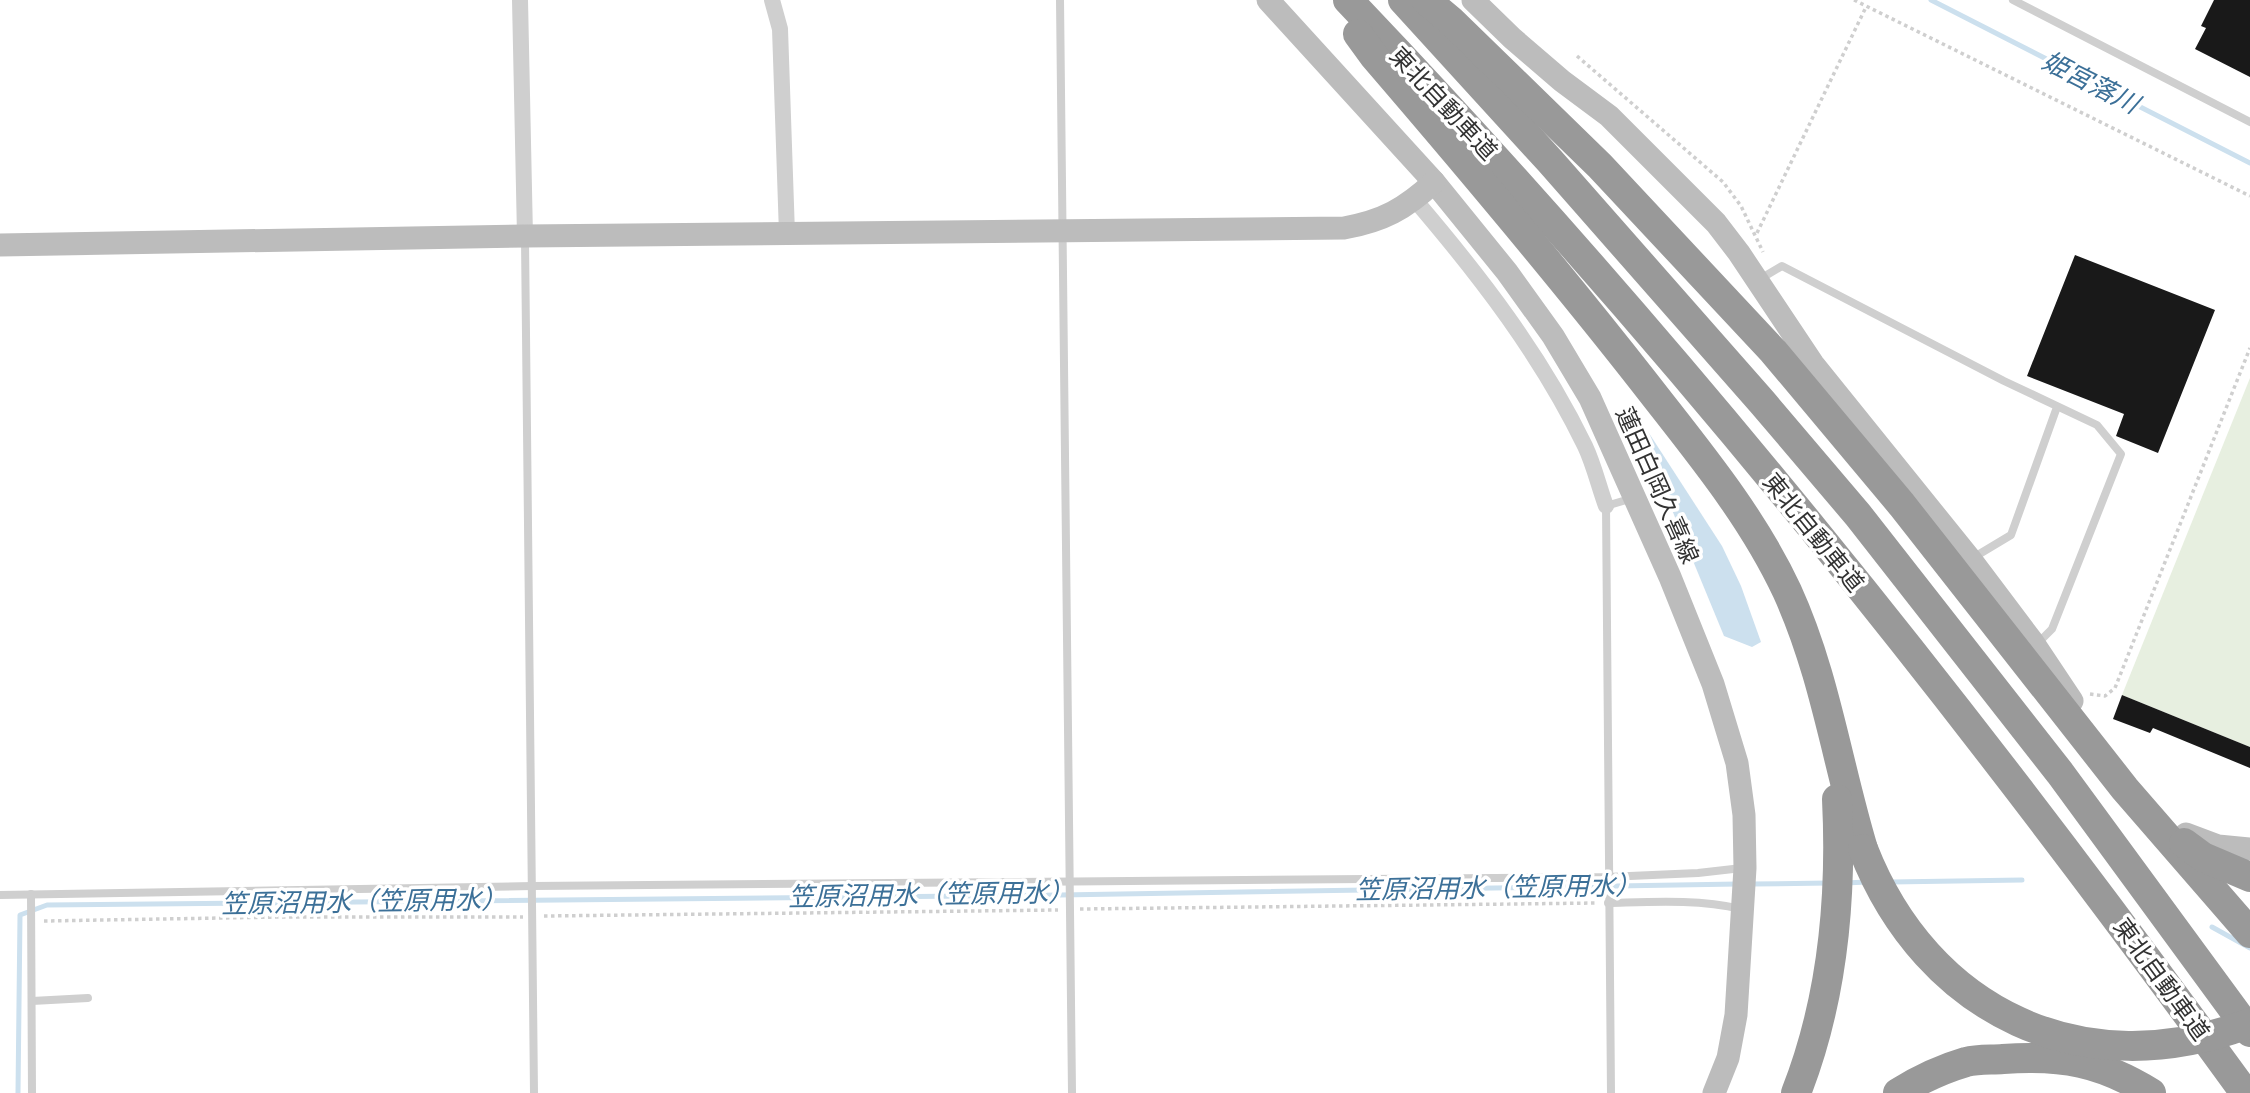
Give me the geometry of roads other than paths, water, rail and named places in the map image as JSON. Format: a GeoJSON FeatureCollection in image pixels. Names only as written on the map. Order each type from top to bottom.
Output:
{"type":"FeatureCollection","features":[{"type":"Feature","properties":{"kind":"highway"},"geometry":{"type":"LineString","coordinates":[[1334,0],[1374,56],[1581,302],[1743,510],[1767,550],[1803,629],[1817,668],[1834,736],[1843,780],[1851,850],[1838,905],[1825,996],[1815,1038],[1796,1093]]}},
{"type":"Feature","properties":{"kind":"highway","name":"東北自動車道"},"geometry":{"type":"LineString","coordinates":[[1348,0],[1545,212],[1824,542],[2117,917],[2245,1093]]}},
{"type":"Feature","properties":{"kind":"highway","name":"東北自動車道"},"geometry":{"type":"LineString","coordinates":[[1403,0],[1550,161],[1858,515],[2060,772],[2250,1032]]}},
{"type":"Feature","properties":{"kind":"highway"},"geometry":{"type":"LineString","coordinates":[[1426,0],[1600,166],[1773,351],[1902,505],[2016,653],[2146,812],[2250,933]]}},
{"type":"Feature","properties":{"kind":"highway"},"geometry":{"type":"LineString","coordinates":[[2146,812],[2203,857],[2250,877]]}},
{"type":"Feature","properties":{"kind":"highway"},"geometry":{"type":"LineString","coordinates":[[1851,850],[1875,878],[1913,940],[1937,966],[1965,991],[2025,1025],[2057,1037],[2124,1047],[2159,1046],[2193,1040],[2250,1023]]}},
{"type":"Feature","properties":{"kind":"highway"},"geometry":{"type":"LineString","coordinates":[[1898,1093],[1945,1069],[1969,1061],[2040,1056],[2077,1061],[2111,1072],[2151,1093]]}},
{"type":"Feature","properties":{"kind":"highway"},"geometry":{"type":"LineString","coordinates":[[1923,1093],[1949,1076],[1990,1060]]}},
{"type":"Feature","properties":{"kind":"street"},"geometry":{"type":"LineString","coordinates":[[520,0],[525,236]]}},
{"type":"Feature","properties":{"kind":"street"},"geometry":{"type":"LineString","coordinates":[[772,0],[780,29],[787,234]]}},
{"type":"Feature","properties":{"kind":"street"},"geometry":{"type":"LineString","coordinates":[[1473,0],[1552,72],[1609,116],[1716,223],[1813,364],[1971,560],[2035,646],[2128,785],[2147,806],[2174,827],[2199,841],[2217,846],[2250,849]]}},
{"type":"Feature","properties":{"kind":"street","name":"蓮田白岡久喜線"},"geometry":{"type":"LineString","coordinates":[[1272,3],[1434,182],[1507,272],[1553,337],[1590,398],[1636,497],[1713,684],[1733,750],[1744,815],[1745,867],[1736,1015],[1728,1058],[1714,1093]]}},
{"type":"Feature","properties":{"kind":"street"},"geometry":{"type":"LineString","coordinates":[[0,244],[1062,229],[1344,228],[1368,224],[1397,212],[1434,182]]}},
{"type":"Feature","properties":{"kind":"street"},"geometry":{"type":"LineString","coordinates":[[1415,200],[1459,251],[1530,349],[1586,448],[1606,506]]}},
{"type":"Feature","properties":{"kind":"lane"},"geometry":{"type":"LineString","coordinates":[[1060,0],[1072,1093]]}},
{"type":"Feature","properties":{"kind":"lane"},"geometry":{"type":"LineString","coordinates":[[2013,0],[2250,122]]}},
{"type":"Feature","properties":{"kind":"lane"},"geometry":{"type":"LineString","coordinates":[[525,236],[534,1093]]}},
{"type":"Feature","properties":{"kind":"lane"},"geometry":{"type":"LineString","coordinates":[[1757,281],[1782,266],[2097,425],[2121,454],[2052,629],[2035,646]]}},
{"type":"Feature","properties":{"kind":"lane"},"geometry":{"type":"LineString","coordinates":[[1971,560],[2011,536],[2057,407]]}},
{"type":"Feature","properties":{"kind":"lane"},"geometry":{"type":"LineString","coordinates":[[1611,1093],[1607,877],[1606,506],[1636,497]]}},
{"type":"Feature","properties":{"kind":"lane"},"geometry":{"type":"LineString","coordinates":[[0,895],[31,897],[533,888],[1607,877],[1698,873],[1745,867]]}},
{"type":"Feature","properties":{"kind":"lane"},"geometry":{"type":"LineString","coordinates":[[31,897],[32,1093]]}},
{"type":"Feature","properties":{"kind":"lane"},"geometry":{"type":"LineString","coordinates":[[1608,903],[1666,901],[1723,905],[1743,910]]}},
{"type":"Feature","properties":{"kind":"lane"},"geometry":{"type":"LineString","coordinates":[[32,1001],[88,998]]}},
{"type":"Feature","properties":{"kind":"water"},"geometry":{"type":"Polygon","coordinates":[[[1645,427],[1722,546],[1741,586],[1761,642],[1752,647],[1724,636],[1639,430],[1645,427]]]}},
{"type":"Feature","properties":{"kind":"waterway","name":"姫宮落川"},"geometry":{"type":"LineString","coordinates":[[1931,0],[2250,163]]}},
{"type":"Feature","properties":{"kind":"waterway","name":"笠原沼用水（笠原用水）"},"geometry":{"type":"LineString","coordinates":[[1891,882],[2022,880]]}},
{"type":"Feature","properties":{"kind":"waterway","name":"笠原沼用水（笠原用水）"},"geometry":{"type":"LineString","coordinates":[[1845,883],[1867,882]]}},
{"type":"Feature","properties":{"kind":"waterway","name":"笠原沼用水（笠原用水）"},"geometry":{"type":"LineString","coordinates":[[1751,884],[1829,883]]}},
{"type":"Feature","properties":{"kind":"waterway","name":"笠原沼用水（笠原用水）"},"geometry":{"type":"LineString","coordinates":[[18,1093],[20,915],[47,905],[1060,895],[1738,884]]}},
{"type":"Feature","properties":{"kind":"waterway","name":"笠原沼用水（笠原用水）"},"geometry":{"type":"LineString","coordinates":[[2212,927],[2250,948]]}}]}
